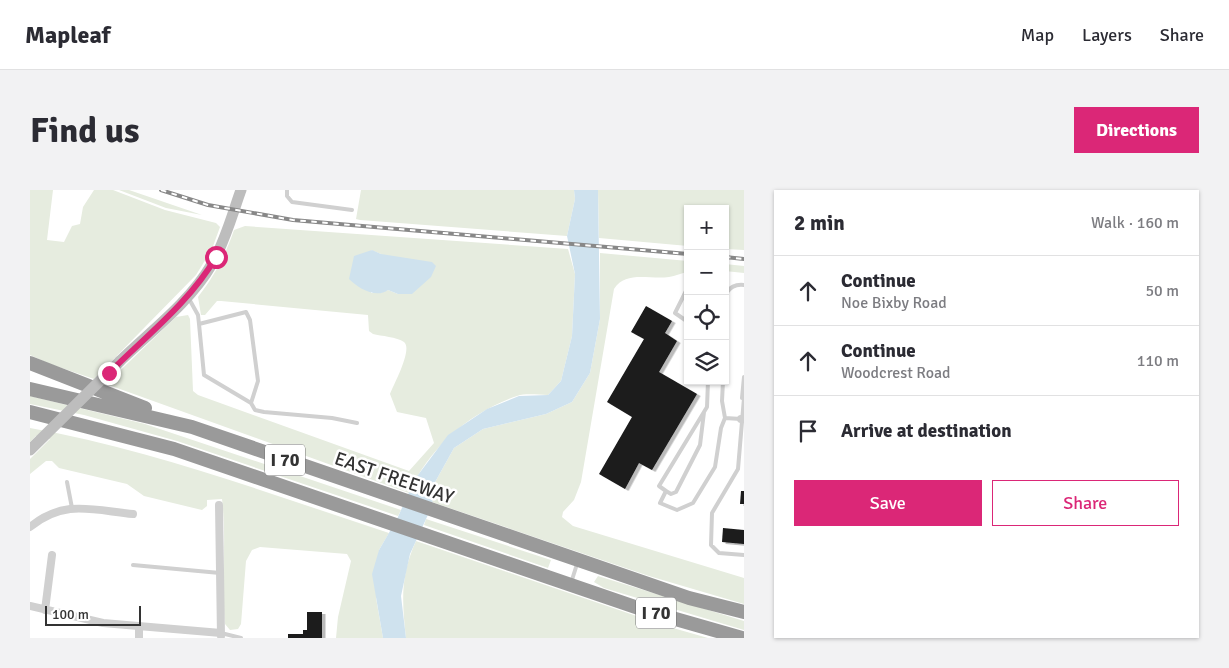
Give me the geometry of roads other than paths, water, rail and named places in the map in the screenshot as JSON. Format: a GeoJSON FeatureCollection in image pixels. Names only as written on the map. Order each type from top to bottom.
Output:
{"type":"FeatureCollection","features":[{"type":"Feature","properties":{"kind":"highway"},"geometry":{"type":"LineString","coordinates":[[30,363],[192,427]]}},
{"type":"Feature","properties":{"kind":"highway","name":"EAST FREEWAY"},"geometry":{"type":"LineString","coordinates":[[30,389],[192,427],[578,561],[689,598],[744,612]]}},
{"type":"Feature","properties":{"kind":"highway","name":"I 70"},"geometry":{"type":"LineString","coordinates":[[30,412],[174,449],[644,610],[742,638]]}},
{"type":"Feature","properties":{"kind":"highway"},"geometry":{"type":"LineString","coordinates":[[30,417],[103,430]]}},
{"type":"Feature","properties":{"kind":"street"},"geometry":{"type":"LineString","coordinates":[[30,450],[205,275],[216,257],[241,190]]}},
{"type":"Feature","properties":{"kind":"street"},"geometry":{"type":"LineString","coordinates":[[30,606],[103,624],[178,634],[221,636],[219,506]]}},
{"type":"Feature","properties":{"kind":"street"},"geometry":{"type":"LineString","coordinates":[[30,527],[53,511],[72,508],[133,514]]}},
{"type":"Feature","properties":{"kind":"street"},"geometry":{"type":"LineString","coordinates":[[45,610],[52,554]]}},
{"type":"Feature","properties":{"kind":"street"},"geometry":{"type":"LineString","coordinates":[[139,628],[139,638]]}},
{"type":"Feature","properties":{"kind":"lane"},"geometry":{"type":"LineString","coordinates":[[287,190],[287,196],[292,202],[352,210]]}},
{"type":"Feature","properties":{"kind":"lane"},"geometry":{"type":"LineString","coordinates":[[729,288],[744,285]]}},
{"type":"Feature","properties":{"kind":"lane"},"geometry":{"type":"LineString","coordinates":[[684,295],[675,313],[684,319]]}},
{"type":"Feature","properties":{"kind":"lane"},"geometry":{"type":"LineString","coordinates":[[186,296],[198,315],[204,375],[251,403],[256,410],[332,418],[357,423]]}},
{"type":"Feature","properties":{"kind":"lane"},"geometry":{"type":"LineString","coordinates":[[199,324],[246,312],[250,320],[258,381],[251,403]]}},
{"type":"Feature","properties":{"kind":"lane"},"geometry":{"type":"LineString","coordinates":[[744,377],[742,446],[738,469],[712,513],[711,545],[720,553],[744,555]]}},
{"type":"Feature","properties":{"kind":"lane"},"geometry":{"type":"LineString","coordinates":[[705,410],[660,486],[671,494],[676,492],[699,449],[709,396],[708,385]]}},
{"type":"Feature","properties":{"kind":"lane"},"geometry":{"type":"LineString","coordinates":[[666,491],[660,503],[677,510],[692,503],[715,467],[721,428],[725,418],[722,402],[723,385]]}},
{"type":"Feature","properties":{"kind":"lane"},"geometry":{"type":"LineString","coordinates":[[725,418],[743,419]]}},
{"type":"Feature","properties":{"kind":"lane"},"geometry":{"type":"LineString","coordinates":[[67,482],[72,508]]}},
{"type":"Feature","properties":{"kind":"lane"},"geometry":{"type":"LineString","coordinates":[[570,585],[578,561]]}},
{"type":"Feature","properties":{"kind":"lane"},"geometry":{"type":"LineString","coordinates":[[133,565],[220,573]]}},
{"type":"Feature","properties":{"kind":"lane"},"geometry":{"type":"LineString","coordinates":[[221,636],[241,638]]}},
{"type":"Feature","properties":{"kind":"water"},"geometry":{"type":"Polygon","coordinates":[[[574,190],[598,190],[600,319],[590,373],[572,402],[546,414],[483,429],[454,448],[434,484],[432,506],[410,554],[401,596],[406,638],[383,638],[372,574],[379,550],[397,519],[415,479],[448,435],[487,409],[519,396],[548,395],[561,381],[572,336],[575,274],[567,236],[575,199],[574,190]]]}},
{"type":"Feature","properties":{"kind":"water"},"geometry":{"type":"Polygon","coordinates":[[[372,250],[381,254],[432,262],[436,266],[431,277],[412,294],[398,294],[388,290],[373,293],[362,289],[349,279],[354,256],[372,250]]]}},
{"type":"Feature","properties":{"kind":"railway"},"geometry":{"type":"LineString","coordinates":[[161,190],[208,205],[293,220],[684,254]]}},
{"type":"Feature","properties":{"kind":"railway"},"geometry":{"type":"LineString","coordinates":[[729,257],[744,259]]}}]}
